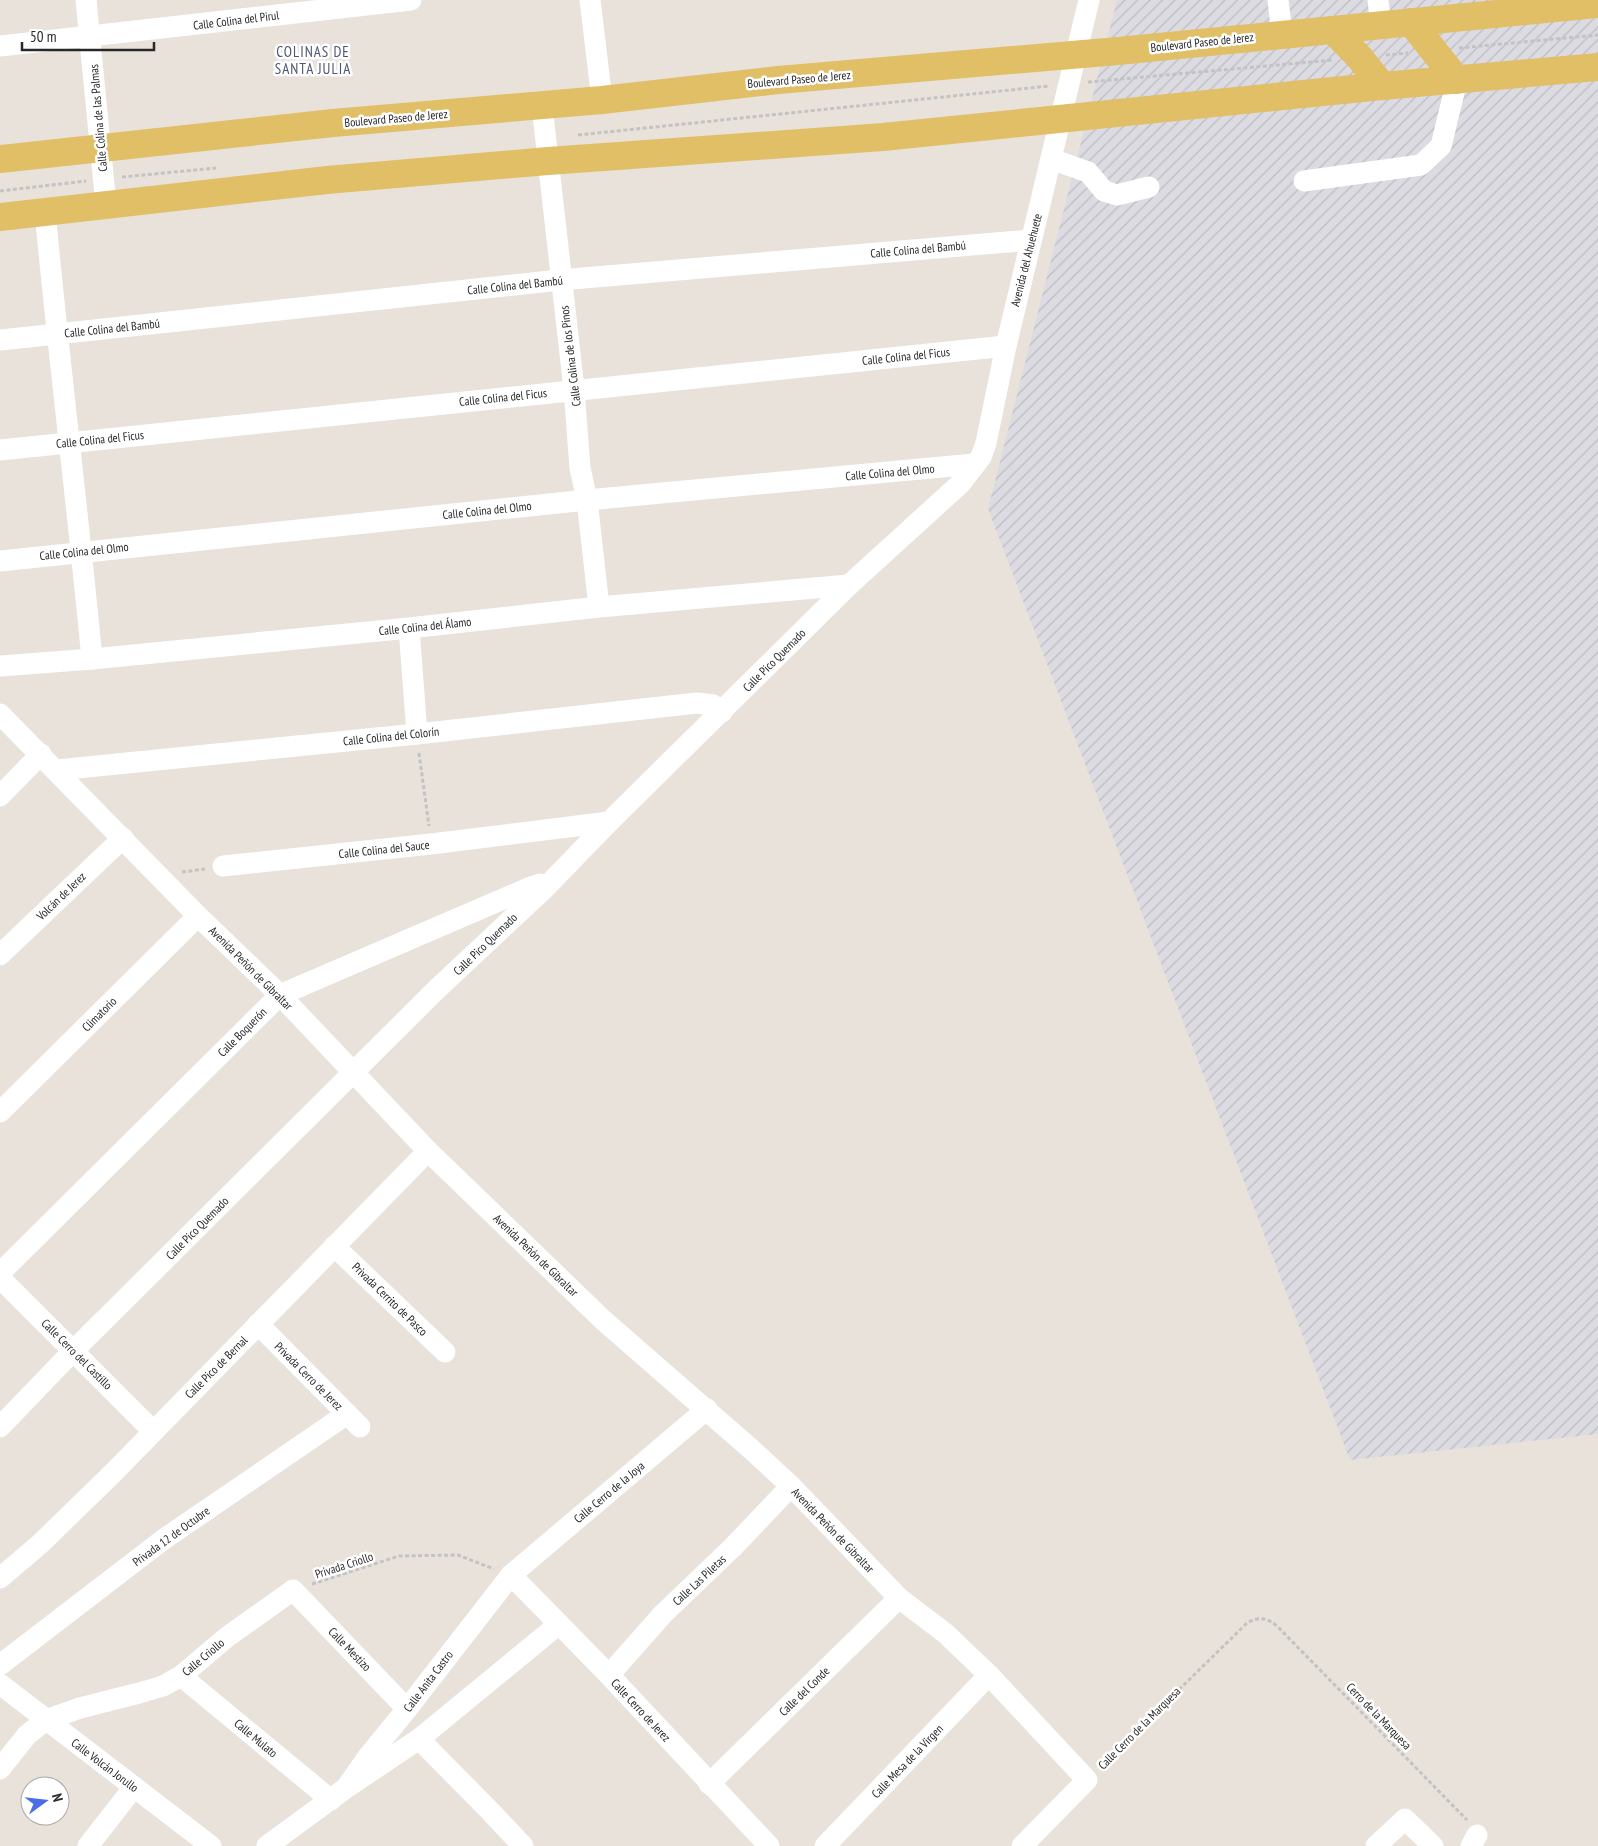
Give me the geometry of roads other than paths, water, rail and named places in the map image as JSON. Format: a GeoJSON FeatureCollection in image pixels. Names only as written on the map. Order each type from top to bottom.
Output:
{"type":"FeatureCollection","features":[{"type":"Feature","properties":{"kind":"main road","name":"Boulevard Paseo de Jerez"},"geometry":{"type":"LineString","coordinates":[[0,159],[333,123],[542,106],[778,80],[1333,30],[1380,12],[1411,22],[1595,7]]}},
{"type":"Feature","properties":{"kind":"main road"},"geometry":{"type":"LineString","coordinates":[[1411,22],[1457,80]]}},
{"type":"Feature","properties":{"kind":"main road"},"geometry":{"type":"LineString","coordinates":[[1333,30],[1360,58],[1382,86]]}},
{"type":"Feature","properties":{"kind":"main road"},"geometry":{"type":"LineString","coordinates":[[0,217],[327,180],[546,149],[883,137],[1598,66]]}},
{"type":"Feature","properties":{"kind":"street","name":"Calle Colina de las Palmas"},"geometry":{"type":"LineString","coordinates":[[86,0],[106,205]]}},
{"type":"Feature","properties":{"kind":"street","name":"Calle Colina del Pirul"},"geometry":{"type":"LineString","coordinates":[[0,46],[412,0]]}},
{"type":"Feature","properties":{"kind":"street"},"geometry":{"type":"LineString","coordinates":[[590,0],[602,100]]}},
{"type":"Feature","properties":{"kind":"street","name":"Avenida del Ahuehuete"},"geometry":{"type":"LineString","coordinates":[[974,464],[981,457],[986,443],[1006,346],[1090,0]]}},
{"type":"Feature","properties":{"kind":"street"},"geometry":{"type":"LineString","coordinates":[[1278,0],[1282,35]]}},
{"type":"Feature","properties":{"kind":"street"},"geometry":{"type":"LineString","coordinates":[[1304,181],[1422,165],[1441,146],[1457,80]]}},
{"type":"Feature","properties":{"kind":"street","name":"Calle Colina de los Pinos"},"geometry":{"type":"LineString","coordinates":[[542,106],[560,280],[574,390],[580,468],[587,500],[599,607]]}},
{"type":"Feature","properties":{"kind":"street"},"geometry":{"type":"LineString","coordinates":[[1051,158],[1088,172],[1104,191],[1117,195],[1148,187]]}},
{"type":"Feature","properties":{"kind":"street"},"geometry":{"type":"LineString","coordinates":[[45,212],[56,334],[70,442],[92,659]]}},
{"type":"Feature","properties":{"kind":"street","name":"Calle Colina del Bambú"},"geometry":{"type":"LineString","coordinates":[[0,340],[560,280],[1031,240]]}},
{"type":"Feature","properties":{"kind":"street","name":"Calle Colina del Ficus"},"geometry":{"type":"LineString","coordinates":[[0,450],[1006,346]]}},
{"type":"Feature","properties":{"kind":"street","name":"Calle Colina del Olmo"},"geometry":{"type":"LineString","coordinates":[[0,561],[587,500],[974,464]]}},
{"type":"Feature","properties":{"kind":"street","name":"Calle Pico Quemado"},"geometry":{"type":"LineString","coordinates":[[0,1427],[74,1350],[457,970],[545,888],[609,822],[850,585],[960,484],[974,464]]}},
{"type":"Feature","properties":{"kind":"street","name":"Calle Colina del Álamo"},"geometry":{"type":"LineString","coordinates":[[0,666],[92,659],[409,628],[599,607],[850,585]]}},
{"type":"Feature","properties":{"kind":"street"},"geometry":{"type":"LineString","coordinates":[[409,628],[416,734]]}},
{"type":"Feature","properties":{"kind":"street","name":"Calle Colina del Colorín"},"geometry":{"type":"LineString","coordinates":[[57,770],[416,734],[697,703],[713,705],[722,712]]}},
{"type":"Feature","properties":{"kind":"street","name":"Avenida Peñón de Gibraltar"},"geometry":{"type":"LineString","coordinates":[[0,714],[57,770],[198,916],[280,995],[428,1151],[602,1320],[657,1369],[707,1409],[791,1486],[900,1598],[945,1633],[989,1675],[1087,1780]]}},
{"type":"Feature","properties":{"kind":"street"},"geometry":{"type":"LineString","coordinates":[[0,796],[41,754]]}},
{"type":"Feature","properties":{"kind":"street","name":"Calle Colina del Sauce"},"geometry":{"type":"LineString","coordinates":[[223,866],[431,844],[609,822]]}},
{"type":"Feature","properties":{"kind":"street","name":"Volcán de Jerez"},"geometry":{"type":"LineString","coordinates":[[0,955],[123,838]]}},
{"type":"Feature","properties":{"kind":"street","name":"Calle Boquerón"},"geometry":{"type":"LineString","coordinates":[[0,1273],[280,995],[531,887],[540,884],[545,888]]}},
{"type":"Feature","properties":{"kind":"street","name":"Climatorio"},"geometry":{"type":"LineString","coordinates":[[0,1112],[198,916]]}},
{"type":"Feature","properties":{"kind":"street","name":"Calle Pico de Bernal"},"geometry":{"type":"LineString","coordinates":[[0,1578],[74,1512],[428,1151]]}},
{"type":"Feature","properties":{"kind":"street","name":"Privada Cerrito de Pasco"},"geometry":{"type":"LineString","coordinates":[[334,1246],[445,1352]]}},
{"type":"Feature","properties":{"kind":"street","name":"Calle Cerro del Castillo"},"geometry":{"type":"LineString","coordinates":[[0,1278],[153,1430]]}},
{"type":"Feature","properties":{"kind":"street","name":"Privada Cerro de Jerez"},"geometry":{"type":"LineString","coordinates":[[258,1324],[354,1421]]}},
{"type":"Feature","properties":{"kind":"street","name":"Calle Cerro de la Joya"},"geometry":{"type":"LineString","coordinates":[[511,1575],[707,1409]]}},
{"type":"Feature","properties":{"kind":"street","name":"Privada 12 de Octubre"},"geometry":{"type":"LineString","coordinates":[[0,1665],[164,1539],[354,1421]]}},
{"type":"Feature","properties":{"kind":"street","name":"Calle Las Piletas"},"geometry":{"type":"LineString","coordinates":[[609,1675],[663,1614],[733,1547],[791,1486]]}},
{"type":"Feature","properties":{"kind":"street","name":"Calle Cerro de Jerez"},"geometry":{"type":"LineString","coordinates":[[511,1575],[609,1675],[769,1846]]}},
{"type":"Feature","properties":{"kind":"street","name":"Calle Anita Castro"},"geometry":{"type":"LineString","coordinates":[[339,1794],[408,1709],[511,1575]]}},
{"type":"Feature","properties":{"kind":"street","name":"Calle Mestizo"},"geometry":{"type":"LineString","coordinates":[[293,1590],[408,1709]]}},
{"type":"Feature","properties":{"kind":"street","name":"Calle Criollo"},"geometry":{"type":"LineString","coordinates":[[0,1769],[27,1735],[46,1720],[80,1708],[163,1686],[181,1676],[227,1636],[293,1590]]}},
{"type":"Feature","properties":{"kind":"street","name":"Calle del Conde"},"geometry":{"type":"LineString","coordinates":[[709,1784],[900,1598]]}},
{"type":"Feature","properties":{"kind":"street","name":"Calle Anita Castro"},"geometry":{"type":"LineString","coordinates":[[268,1846],[419,1739],[559,1624]]}},
{"type":"Feature","properties":{"kind":"street","name":"Calle Mesa de la Virgen"},"geometry":{"type":"LineString","coordinates":[[825,1846],[989,1675]]}},
{"type":"Feature","properties":{"kind":"street","name":"Calle Mulato"},"geometry":{"type":"LineString","coordinates":[[181,1676],[339,1794]]}},
{"type":"Feature","properties":{"kind":"street","name":"Calle Volcán Jorullo"},"geometry":{"type":"LineString","coordinates":[[0,1684],[210,1846]]}},
{"type":"Feature","properties":{"kind":"street"},"geometry":{"type":"LineString","coordinates":[[419,1739],[523,1846]]}},
{"type":"Feature","properties":{"kind":"street","name":"Calle Cerro de la Marquesa"},"geometry":{"type":"LineString","coordinates":[[1022,1846],[1087,1780]]}},
{"type":"Feature","properties":{"kind":"street"},"geometry":{"type":"LineString","coordinates":[[88,1846],[134,1787]]}},
{"type":"Feature","properties":{"kind":"street"},"geometry":{"type":"LineString","coordinates":[[1376,1846],[1405,1819],[1433,1846]]}},
{"type":"Feature","properties":{"kind":"district","name":"COLINAS DE SANTA JULIA"},"geometry":{"type":"Point","coordinates":[313,60]}}]}
